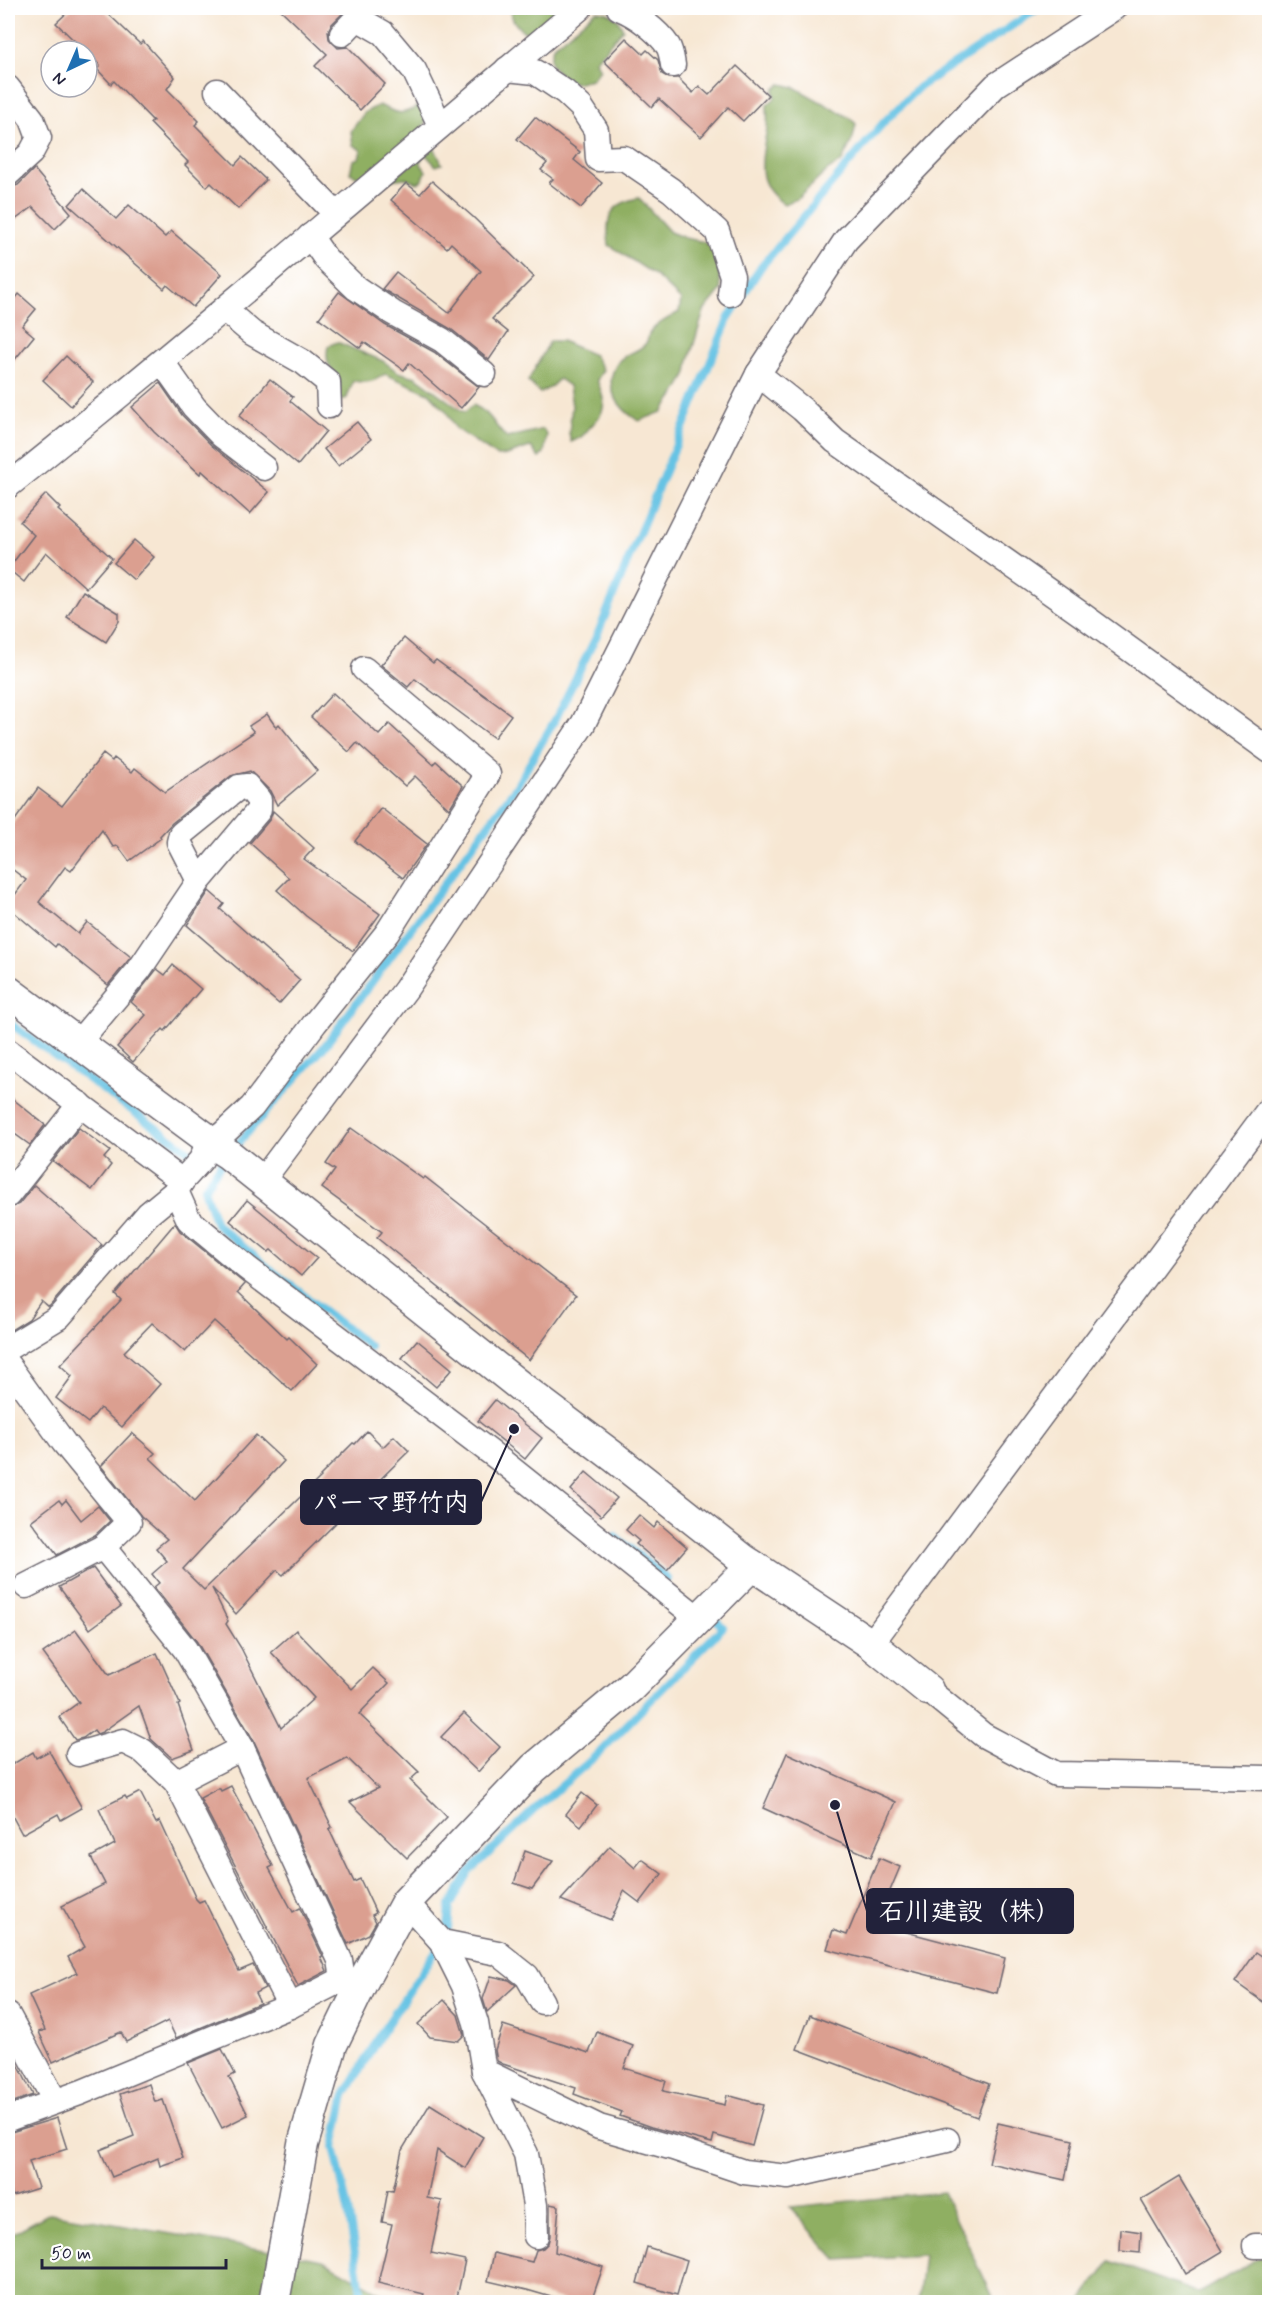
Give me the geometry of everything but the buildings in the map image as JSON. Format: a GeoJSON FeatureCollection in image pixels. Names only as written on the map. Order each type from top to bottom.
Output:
{"type":"FeatureCollection","features":[{"type":"Feature","properties":{"kind":"street"},"geometry":{"type":"LineString","coordinates":[[8,486],[225,310],[580,8]]}},
{"type":"Feature","properties":{"kind":"street"},"geometry":{"type":"LineString","coordinates":[[619,8],[628,12],[658,35],[669,48],[673,65]]}},
{"type":"Feature","properties":{"kind":"street"},"geometry":{"type":"LineString","coordinates":[[262,1181],[406,989],[583,724],[758,374],[846,240],[996,85],[1114,8]]}},
{"type":"Feature","properties":{"kind":"street"},"geometry":{"type":"LineString","coordinates":[[342,34],[357,18],[384,33],[414,70],[440,125]]}},
{"type":"Feature","properties":{"kind":"street"},"geometry":{"type":"LineString","coordinates":[[507,69],[535,72],[565,92],[581,107],[596,130],[598,159],[624,158],[671,190],[717,231],[732,276],[730,294]]}},
{"type":"Feature","properties":{"kind":"street"},"geometry":{"type":"LineString","coordinates":[[8,88],[32,118],[39,138],[31,153],[8,174]]}},
{"type":"Feature","properties":{"kind":"street"},"geometry":{"type":"LineString","coordinates":[[217,91],[336,214]]}},
{"type":"Feature","properties":{"kind":"street"},"geometry":{"type":"LineString","coordinates":[[310,236],[326,259],[356,288],[393,313],[442,340],[484,375]]}},
{"type":"Feature","properties":{"kind":"street"},"geometry":{"type":"LineString","coordinates":[[225,310],[252,333],[303,362],[328,382],[328,406]]}},
{"type":"Feature","properties":{"kind":"street"},"geometry":{"type":"LineString","coordinates":[[162,362],[194,407],[221,435],[264,468]]}},
{"type":"Feature","properties":{"kind":"street"},"geometry":{"type":"LineString","coordinates":[[758,374],[802,409],[836,441],[1269,751]]}},
{"type":"Feature","properties":{"kind":"street"},"geometry":{"type":"LineString","coordinates":[[8,1348],[59,1317],[148,1214],[179,1186],[201,1160],[211,1142],[252,1107],[387,933],[488,774],[364,669]]}},
{"type":"Feature","properties":{"kind":"street"},"geometry":{"type":"LineString","coordinates":[[77,1044],[139,969],[199,881]]}},
{"type":"Feature","properties":{"kind":"street"},"geometry":{"type":"LineString","coordinates":[[8,991],[228,1154],[521,1387],[615,1457],[752,1565],[870,1644],[982,1735],[1056,1774],[1269,1778]]}},
{"type":"Feature","properties":{"kind":"street"},"geometry":{"type":"LineString","coordinates":[[8,1051],[80,1104],[179,1186],[189,1220],[247,1268],[503,1462],[698,1618]]}},
{"type":"Feature","properties":{"kind":"street"},"geometry":{"type":"LineString","coordinates":[[8,1196],[80,1104]]}},
{"type":"Feature","properties":{"kind":"street"},"geometry":{"type":"LineString","coordinates":[[870,1644],[1269,1107]]}},
{"type":"Feature","properties":{"kind":"street"},"geometry":{"type":"LineString","coordinates":[[8,1365],[64,1443],[129,1522],[103,1546],[26,1586]]}},
{"type":"Feature","properties":{"kind":"street"},"geometry":{"type":"LineString","coordinates":[[103,1546],[185,1649],[242,1748],[340,1960],[353,1980]]}},
{"type":"Feature","properties":{"kind":"street"},"geometry":{"type":"LineString","coordinates":[[274,2302],[303,2144],[353,1980],[406,1902],[534,1768],[631,1687],[752,1565]]}},
{"type":"Feature","properties":{"kind":"street"},"geometry":{"type":"LineString","coordinates":[[78,1754],[123,1741],[143,1751],[176,1782],[290,2006]]}},
{"type":"Feature","properties":{"kind":"street"},"geometry":{"type":"LineString","coordinates":[[176,1782],[242,1748]]}},
{"type":"Feature","properties":{"kind":"street"},"geometry":{"type":"LineString","coordinates":[[406,1902],[442,1942],[464,1986],[476,2023],[484,2071],[525,2154],[535,2205],[536,2236]]}},
{"type":"Feature","properties":{"kind":"street"},"geometry":{"type":"LineString","coordinates":[[442,1942],[498,1953],[527,1976],[542,2002]]}},
{"type":"Feature","properties":{"kind":"street"},"geometry":{"type":"LineString","coordinates":[[8,2119],[353,1980]]}},
{"type":"Feature","properties":{"kind":"street"},"geometry":{"type":"LineString","coordinates":[[8,2015],[55,2102]]}},
{"type":"Feature","properties":{"kind":"street"},"geometry":{"type":"LineString","coordinates":[[484,2071],[599,2127],[673,2148],[744,2172],[788,2177],[947,2140]]}},
{"type":"Feature","properties":{"kind":"green space"},"geometry":{"type":"Polygon","coordinates":[[[509,8],[569,8],[533,35],[517,25],[509,8]]]}},
{"type":"Feature","properties":{"kind":"green space"},"geometry":{"type":"Polygon","coordinates":[[[596,11],[612,15],[623,29],[595,61],[600,69],[592,79],[576,83],[566,80],[551,65],[553,47],[596,11]]]}},
{"type":"Feature","properties":{"kind":"green space"},"geometry":{"type":"Polygon","coordinates":[[[781,84],[794,87],[850,118],[856,124],[853,138],[842,161],[827,171],[797,199],[784,204],[768,188],[762,170],[767,105],[775,98],[774,89],[781,84]]]}},
{"type":"Feature","properties":{"kind":"green space"},"geometry":{"type":"Polygon","coordinates":[[[379,105],[399,113],[419,106],[427,120],[419,132],[361,178],[350,173],[353,160],[359,158],[361,150],[353,145],[351,131],[365,112],[379,105]]]}},
{"type":"Feature","properties":{"kind":"green space"},"geometry":{"type":"Polygon","coordinates":[[[434,147],[442,164],[436,166],[426,155],[422,156],[434,147]]]}},
{"type":"Feature","properties":{"kind":"green space"},"geometry":{"type":"Polygon","coordinates":[[[422,156],[421,164],[426,171],[423,179],[418,183],[405,178],[390,180],[422,156]]]}},
{"type":"Feature","properties":{"kind":"green space"},"geometry":{"type":"Polygon","coordinates":[[[639,198],[670,232],[705,242],[717,254],[721,290],[704,311],[687,373],[678,390],[662,412],[639,421],[624,410],[614,395],[611,379],[614,370],[622,358],[643,346],[655,327],[679,312],[681,300],[655,275],[609,245],[608,227],[612,213],[629,200],[639,198]]]}},
{"type":"Feature","properties":{"kind":"green space"},"geometry":{"type":"Polygon","coordinates":[[[550,341],[562,341],[594,355],[603,370],[597,380],[604,403],[601,413],[584,434],[571,442],[569,433],[572,406],[569,386],[559,379],[540,393],[528,381],[550,341]]]}},
{"type":"Feature","properties":{"kind":"green space"},"geometry":{"type":"Polygon","coordinates":[[[337,342],[383,361],[398,372],[416,377],[462,411],[465,412],[473,405],[479,408],[507,438],[543,429],[547,435],[544,453],[539,458],[531,447],[497,456],[456,429],[446,411],[429,393],[385,374],[369,382],[353,381],[347,398],[341,401],[336,395],[340,383],[329,366],[327,357],[328,346],[337,342]]]}},
{"type":"Feature","properties":{"kind":"green space"},"geometry":{"type":"Polygon","coordinates":[[[943,2192],[995,2301],[1009,2302],[918,2302],[924,2255],[837,2260],[790,2207],[943,2192]]]}},
{"type":"Feature","properties":{"kind":"green space"},"geometry":{"type":"Polygon","coordinates":[[[50,2213],[323,2260],[387,2296],[392,2302],[8,2302],[8,2236],[50,2213]]]}},
{"type":"Feature","properties":{"kind":"green space"},"geometry":{"type":"Polygon","coordinates":[[[1269,2252],[1269,2302],[1080,2302],[1110,2261],[1199,2293],[1269,2252]]]}},
{"type":"Feature","properties":{"kind":"waterway"},"geometry":{"type":"LineString","coordinates":[[232,1150],[324,1047],[516,787],[556,718],[598,633],[729,317],[761,267],[884,122],[919,87],[1039,8]]}},
{"type":"Feature","properties":{"kind":"waterway"},"geometry":{"type":"LineString","coordinates":[[8,1022],[197,1157]]}},
{"type":"Feature","properties":{"kind":"waterway"},"geometry":{"type":"LineString","coordinates":[[224,1159],[204,1189],[216,1224],[370,1347]]}},
{"type":"Feature","properties":{"kind":"waterway"},"geometry":{"type":"LineString","coordinates":[[615,1536],[668,1579]]}},
{"type":"Feature","properties":{"kind":"waterway"},"geometry":{"type":"LineString","coordinates":[[360,2302],[362,2297],[349,2215],[334,2147],[345,2095],[382,2032],[442,1942],[448,1929],[450,1906],[469,1872],[534,1810],[599,1753],[723,1627],[710,1614]]}},
{"type":"Feature","properties":{"kind":"place","name":"パーマ野竹内"},"geometry":{"type":"Point","coordinates":[514,1429]}},
{"type":"Feature","properties":{"kind":"place","name":"石川建設（株）"},"geometry":{"type":"Point","coordinates":[835,1805]}}]}
